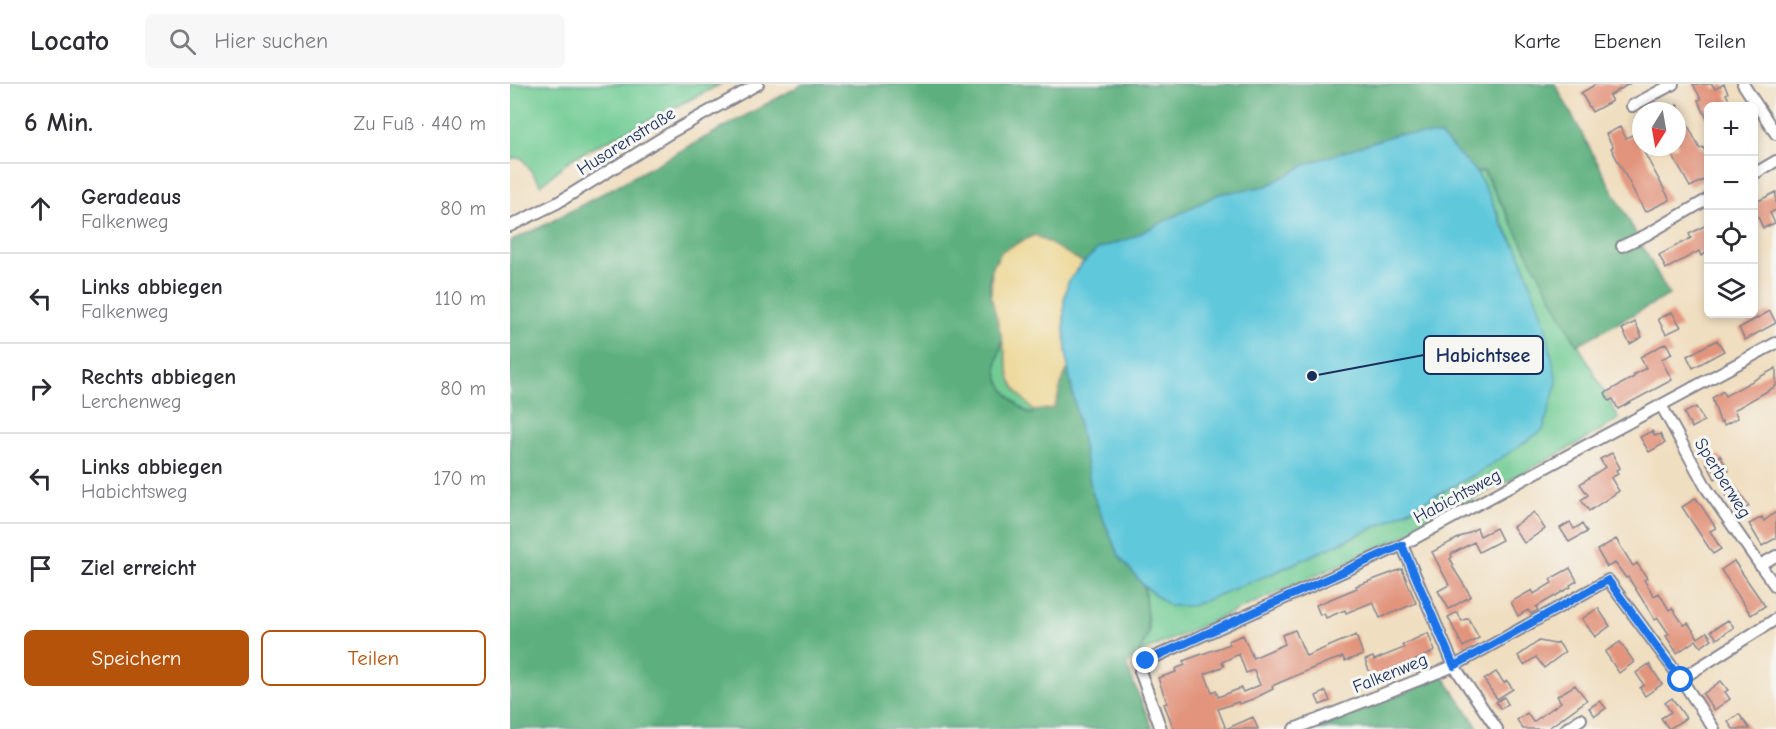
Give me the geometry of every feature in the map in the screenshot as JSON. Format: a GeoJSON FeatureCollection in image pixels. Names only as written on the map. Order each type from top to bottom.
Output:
{"type":"FeatureCollection","features":[{"type":"Feature","properties":{"kind":"street","name":"Husarenstraße"},"geometry":{"type":"LineString","coordinates":[[510,226],[557,203],[670,133],[758,84]]}},
{"type":"Feature","properties":{"kind":"street"},"geometry":{"type":"LineString","coordinates":[[1639,102],[1673,84]]}},
{"type":"Feature","properties":{"kind":"street"},"geometry":{"type":"LineString","coordinates":[[1743,84],[1776,134]]}},
{"type":"Feature","properties":{"kind":"street"},"geometry":{"type":"LineString","coordinates":[[1758,172],[1776,161]]}},
{"type":"Feature","properties":{"kind":"street"},"geometry":{"type":"LineString","coordinates":[[1622,246],[1646,235],[1704,201]]}},
{"type":"Feature","properties":{"kind":"street","name":"Habichtsweg"},"geometry":{"type":"LineString","coordinates":[[1161,729],[1140,671],[1146,661],[1402,545],[1776,343]]}},
{"type":"Feature","properties":{"kind":"street","name":"Sperberweg"},"geometry":{"type":"LineString","coordinates":[[1661,405],[1707,489],[1776,587]]}},
{"type":"Feature","properties":{"kind":"street"},"geometry":{"type":"LineString","coordinates":[[1402,545],[1454,666],[1497,729]]}},
{"type":"Feature","properties":{"kind":"street"},"geometry":{"type":"LineString","coordinates":[[1760,565],[1776,556]]}},
{"type":"Feature","properties":{"kind":"street","name":"Falkenweg"},"geometry":{"type":"LineString","coordinates":[[1294,729],[1454,666],[1608,580],[1714,729]]}},
{"type":"Feature","properties":{"kind":"street"},"geometry":{"type":"LineString","coordinates":[[1681,680],[1776,619]]}},
{"type":"Feature","properties":{"kind":"street"},"geometry":{"type":"LineString","coordinates":[[1566,729],[1581,718]]}},
{"type":"Feature","properties":{"kind":"green space"},"geometry":{"type":"Polygon","coordinates":[[[510,84],[721,84],[571,159],[541,185],[522,158],[510,158],[510,84]]]}},
{"type":"Feature","properties":{"kind":"green space"},"geometry":{"type":"Polygon","coordinates":[[[803,84],[1555,84],[1669,295],[1577,345],[1484,171],[1477,173],[1440,135],[1307,164],[1268,186],[1219,194],[1131,238],[1098,249],[1084,263],[1034,235],[1004,251],[992,268],[991,294],[1002,336],[997,371],[1002,386],[1012,400],[1031,414],[1034,411],[1054,408],[1068,369],[1092,492],[1119,556],[1144,586],[1148,633],[1140,652],[1126,665],[1153,729],[510,729],[510,241],[547,224],[803,84]]]}},
{"type":"Feature","properties":{"kind":"green space"},"geometry":{"type":"Polygon","coordinates":[[[1483,171],[1619,419],[1579,443],[1399,539],[1140,653],[1149,632],[1144,586],[1170,606],[1271,574],[1386,522],[1480,472],[1519,252],[1477,173],[1483,171]]]}},
{"type":"Feature","properties":{"kind":"green space"},"geometry":{"type":"Polygon","coordinates":[[[1002,338],[1011,378],[1019,393],[1034,411],[1031,414],[1013,401],[999,381],[996,363],[1002,338]]]}},
{"type":"Feature","properties":{"kind":"green space"},"geometry":{"type":"Polygon","coordinates":[[[1443,676],[1479,729],[1317,729],[1443,676]]]}},
{"type":"Feature","properties":{"kind":"sand"},"geometry":{"type":"Polygon","coordinates":[[[1035,235],[1084,263],[1080,266],[1064,300],[1068,369],[1054,408],[1034,411],[1018,393],[1010,379],[991,296],[992,269],[1002,251],[1035,235]]]}},
{"type":"Feature","properties":{"kind":"water"},"geometry":{"type":"Polygon","coordinates":[[[1397,134],[1440,135],[1477,173],[1502,225],[1519,252],[1545,324],[1557,382],[1543,430],[1480,472],[1386,522],[1271,574],[1191,606],[1170,606],[1144,586],[1119,556],[1092,492],[1068,369],[1064,300],[1068,282],[1080,266],[1098,249],[1131,238],[1219,194],[1267,186],[1307,164],[1397,134]]]}},
{"type":"Feature","properties":{"kind":"building"},"geometry":{"type":"Polygon","coordinates":[[[1596,84],[1629,84],[1609,96],[1612,101],[1592,112],[1581,93],[1596,84]]]}},
{"type":"Feature","properties":{"kind":"building"},"geometry":{"type":"Polygon","coordinates":[[[1693,84],[1712,84],[1715,89],[1724,84],[1730,102],[1704,102],[1704,113],[1698,100],[1701,99],[1693,84]]]}},
{"type":"Feature","properties":{"kind":"building"},"geometry":{"type":"Polygon","coordinates":[[[1686,122],[1700,149],[1703,147],[1704,149],[1704,180],[1690,187],[1673,156],[1686,156],[1686,122]]]}},
{"type":"Feature","properties":{"kind":"building"},"geometry":{"type":"Polygon","coordinates":[[[1620,127],[1626,138],[1632,135],[1632,156],[1646,156],[1670,200],[1645,212],[1606,134],[1620,127]]]}},
{"type":"Feature","properties":{"kind":"building"},"geometry":{"type":"Polygon","coordinates":[[[1776,192],[1776,210],[1770,213],[1775,223],[1763,228],[1758,217],[1758,201],[1776,192]]]}},
{"type":"Feature","properties":{"kind":"building"},"geometry":{"type":"Polygon","coordinates":[[[1704,226],[1704,254],[1701,256],[1699,251],[1666,269],[1659,255],[1691,238],[1689,234],[1704,226]]]}},
{"type":"Feature","properties":{"kind":"building"},"geometry":{"type":"Polygon","coordinates":[[[1770,311],[1776,323],[1745,340],[1739,328],[1770,311]]]}},
{"type":"Feature","properties":{"kind":"building"},"geometry":{"type":"Polygon","coordinates":[[[1672,312],[1681,327],[1666,334],[1658,319],[1672,312]]]}},
{"type":"Feature","properties":{"kind":"building"},"geometry":{"type":"Polygon","coordinates":[[[1635,322],[1642,337],[1630,344],[1622,329],[1635,322]]]}},
{"type":"Feature","properties":{"kind":"building"},"geometry":{"type":"Polygon","coordinates":[[[1717,340],[1724,351],[1693,368],[1687,356],[1717,340]]]}},
{"type":"Feature","properties":{"kind":"building"},"geometry":{"type":"Polygon","coordinates":[[[1666,343],[1672,354],[1661,359],[1672,380],[1618,409],[1613,399],[1609,401],[1605,393],[1646,368],[1640,357],[1666,343]]]}},
{"type":"Feature","properties":{"kind":"building"},"geometry":{"type":"Polygon","coordinates":[[[1776,368],[1776,386],[1734,410],[1738,418],[1724,425],[1722,421],[1720,422],[1712,398],[1723,391],[1725,396],[1776,368]]]}},
{"type":"Feature","properties":{"kind":"building"},"geometry":{"type":"Polygon","coordinates":[[[1696,407],[1704,421],[1692,428],[1684,413],[1696,407]]]}},
{"type":"Feature","properties":{"kind":"building"},"geometry":{"type":"Polygon","coordinates":[[[1652,431],[1655,436],[1660,434],[1665,443],[1649,452],[1640,437],[1652,431]]]}},
{"type":"Feature","properties":{"kind":"building"},"geometry":{"type":"Polygon","coordinates":[[[1612,453],[1620,468],[1616,470],[1618,474],[1611,478],[1619,491],[1589,511],[1581,500],[1588,495],[1580,484],[1605,467],[1600,459],[1612,453]]]}},
{"type":"Feature","properties":{"kind":"building"},"geometry":{"type":"Polygon","coordinates":[[[1720,455],[1729,471],[1715,479],[1706,462],[1720,455]]]}},
{"type":"Feature","properties":{"kind":"building"},"geometry":{"type":"Polygon","coordinates":[[[1735,486],[1749,506],[1738,514],[1724,493],[1735,486]]]}},
{"type":"Feature","properties":{"kind":"building"},"geometry":{"type":"Polygon","coordinates":[[[1696,498],[1716,528],[1710,531],[1721,549],[1713,554],[1682,507],[1696,498]]]}},
{"type":"Feature","properties":{"kind":"building"},"geometry":{"type":"Polygon","coordinates":[[[1534,512],[1545,529],[1524,543],[1513,527],[1534,512]]]}},
{"type":"Feature","properties":{"kind":"building"},"geometry":{"type":"Polygon","coordinates":[[[1776,512],[1776,538],[1762,546],[1749,524],[1762,517],[1764,521],[1776,512]]]}},
{"type":"Feature","properties":{"kind":"building"},"geometry":{"type":"Polygon","coordinates":[[[1570,522],[1574,529],[1582,524],[1587,532],[1569,542],[1560,528],[1570,522]]]}},
{"type":"Feature","properties":{"kind":"building"},"geometry":{"type":"Polygon","coordinates":[[[1477,528],[1480,536],[1496,528],[1502,540],[1479,552],[1474,542],[1451,554],[1450,559],[1454,565],[1452,566],[1471,596],[1449,609],[1438,591],[1449,585],[1432,552],[1477,528]]]}},
{"type":"Feature","properties":{"kind":"building"},"geometry":{"type":"Polygon","coordinates":[[[1616,539],[1633,566],[1637,563],[1647,578],[1644,580],[1654,596],[1659,593],[1669,610],[1672,608],[1684,625],[1688,623],[1698,638],[1707,632],[1712,639],[1701,647],[1696,640],[1677,653],[1666,636],[1669,634],[1658,618],[1655,620],[1628,577],[1626,578],[1615,563],[1607,567],[1597,550],[1616,539]]]}},
{"type":"Feature","properties":{"kind":"building"},"geometry":{"type":"Polygon","coordinates":[[[1734,561],[1765,606],[1751,615],[1721,570],[1734,561]]]}},
{"type":"Feature","properties":{"kind":"building"},"geometry":{"type":"Polygon","coordinates":[[[1570,568],[1577,581],[1570,585],[1571,587],[1536,607],[1538,610],[1531,614],[1528,610],[1518,616],[1511,602],[1532,590],[1534,594],[1552,583],[1550,579],[1570,568]]]}},
{"type":"Feature","properties":{"kind":"building"},"geometry":{"type":"Polygon","coordinates":[[[1402,569],[1416,603],[1380,618],[1373,602],[1326,618],[1324,613],[1320,615],[1316,605],[1357,588],[1356,586],[1402,569]]]}},
{"type":"Feature","properties":{"kind":"building"},"geometry":{"type":"Polygon","coordinates":[[[1598,608],[1610,626],[1595,637],[1582,619],[1598,608]]]}},
{"type":"Feature","properties":{"kind":"building"},"geometry":{"type":"Polygon","coordinates":[[[1457,612],[1462,621],[1468,618],[1479,638],[1463,647],[1448,617],[1457,612]]]}},
{"type":"Feature","properties":{"kind":"building"},"geometry":{"type":"Polygon","coordinates":[[[1728,620],[1734,627],[1717,639],[1711,631],[1728,620]]]}},
{"type":"Feature","properties":{"kind":"building"},"geometry":{"type":"Polygon","coordinates":[[[1295,630],[1306,656],[1356,635],[1363,655],[1345,661],[1343,657],[1325,663],[1272,686],[1273,689],[1253,699],[1218,709],[1226,729],[1174,729],[1164,704],[1167,703],[1158,678],[1176,672],[1175,669],[1185,665],[1183,661],[1230,644],[1228,641],[1243,635],[1253,658],[1285,644],[1282,635],[1295,630]],[[1239,654],[1222,662],[1224,666],[1205,674],[1212,692],[1216,690],[1218,697],[1241,688],[1243,692],[1260,685],[1254,670],[1246,673],[1239,654]]]}},
{"type":"Feature","properties":{"kind":"building"},"geometry":{"type":"Polygon","coordinates":[[[1428,633],[1435,651],[1400,668],[1372,678],[1365,660],[1373,657],[1374,660],[1404,648],[1402,645],[1428,633]]]}},
{"type":"Feature","properties":{"kind":"building"},"geometry":{"type":"Polygon","coordinates":[[[1539,641],[1555,644],[1558,642],[1565,652],[1544,668],[1536,657],[1524,665],[1518,656],[1539,641]]]}},
{"type":"Feature","properties":{"kind":"building"},"geometry":{"type":"Polygon","coordinates":[[[1620,642],[1634,662],[1619,673],[1605,652],[1620,642]]]}},
{"type":"Feature","properties":{"kind":"building"},"geometry":{"type":"Polygon","coordinates":[[[1649,664],[1662,684],[1645,696],[1640,688],[1644,685],[1636,673],[1649,664]]]}},
{"type":"Feature","properties":{"kind":"building"},"geometry":{"type":"Polygon","coordinates":[[[1496,672],[1504,683],[1507,681],[1513,689],[1497,699],[1484,680],[1496,672]]]}},
{"type":"Feature","properties":{"kind":"building"},"geometry":{"type":"Polygon","coordinates":[[[1721,681],[1728,690],[1725,692],[1730,699],[1714,710],[1703,694],[1721,681]]]}},
{"type":"Feature","properties":{"kind":"building"},"geometry":{"type":"Polygon","coordinates":[[[1575,685],[1587,700],[1547,729],[1523,729],[1517,720],[1527,713],[1533,722],[1561,702],[1557,696],[1575,685]]]}},
{"type":"Feature","properties":{"kind":"building"},"geometry":{"type":"Polygon","coordinates":[[[1326,691],[1330,701],[1320,705],[1316,696],[1326,691]]]}},
{"type":"Feature","properties":{"kind":"building"},"geometry":{"type":"Polygon","coordinates":[[[1504,697],[1508,704],[1501,709],[1496,702],[1504,697]]]}},
{"type":"Feature","properties":{"kind":"building"},"geometry":{"type":"Polygon","coordinates":[[[1672,698],[1686,718],[1669,729],[1661,718],[1671,712],[1665,703],[1672,698]]]}},
{"type":"Feature","properties":{"kind":"building"},"geometry":{"type":"Polygon","coordinates":[[[1600,701],[1606,708],[1595,716],[1589,708],[1600,701]]]}},
{"type":"Feature","properties":{"kind":"building"},"geometry":{"type":"Polygon","coordinates":[[[1739,714],[1750,729],[1733,729],[1728,722],[1739,714]]]}},
{"type":"Feature","properties":{"kind":"building"},"geometry":{"type":"Polygon","coordinates":[[[1253,717],[1258,729],[1226,729],[1253,717]]]}},
{"type":"Feature","properties":{"kind":"place","name":"Habichtsee"},"geometry":{"type":"Point","coordinates":[1312,376]}},
{"type":"Feature","properties":{"kind":"route"},"geometry":{"type":"LineString","coordinates":[[1146,661],[1402,545],[1454,666],[1608,580],[1681,680]]}}]}
